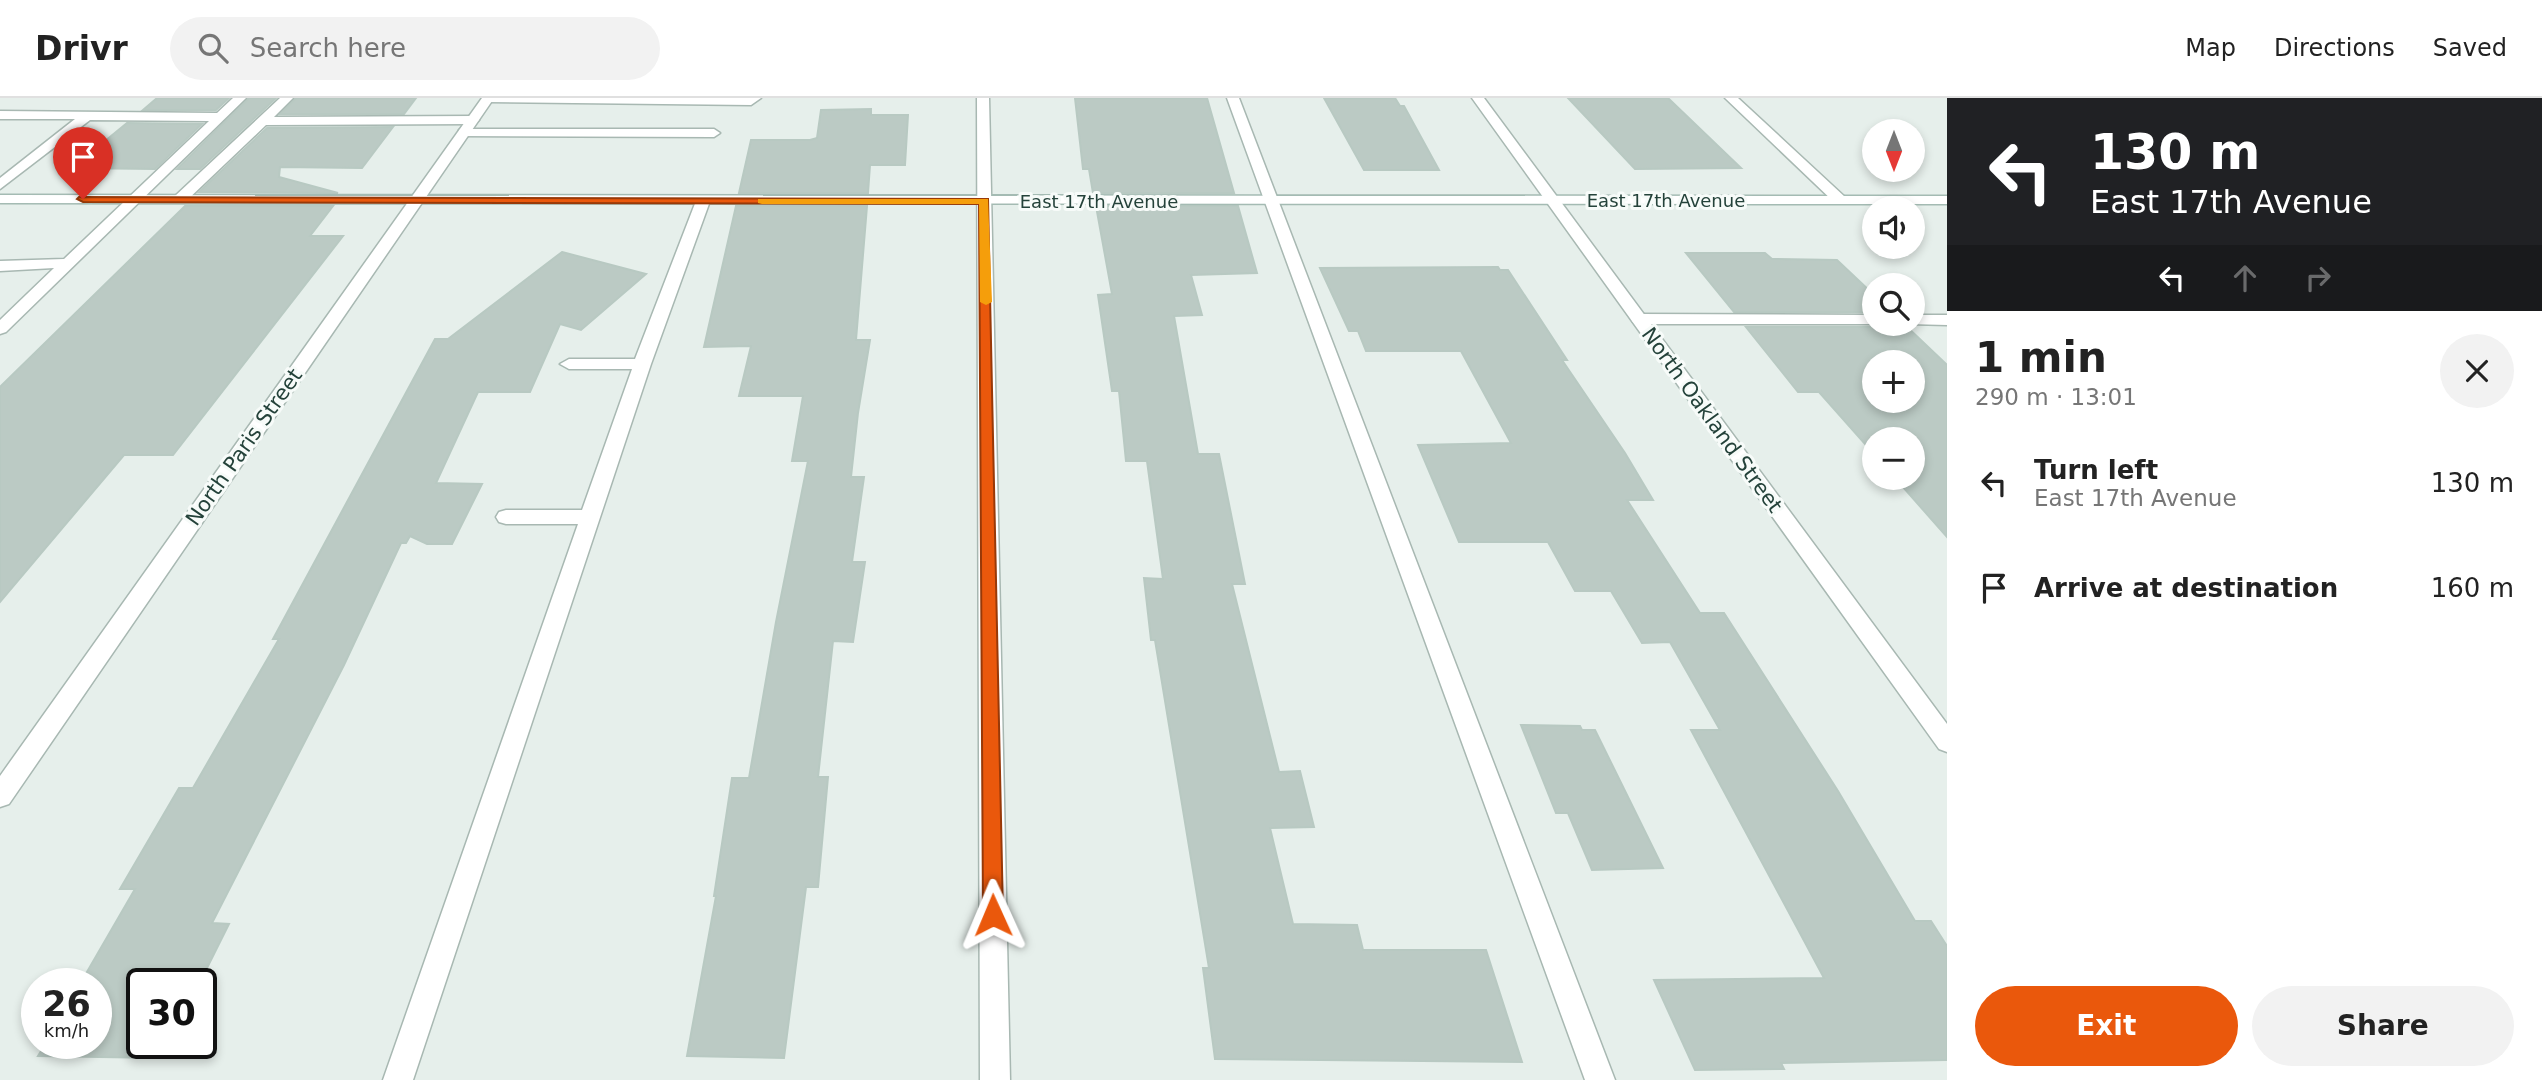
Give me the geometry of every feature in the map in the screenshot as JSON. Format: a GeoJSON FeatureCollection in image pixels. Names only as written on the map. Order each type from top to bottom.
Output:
{"type":"FeatureCollection","features":[{"type":"Feature","properties":{"kind":"street"},"geometry":{"type":"LineString","coordinates":[[0,329],[240,98]]}},
{"type":"Feature","properties":{"kind":"street"},"geometry":{"type":"LineString","coordinates":[[180,199],[266,121],[287,98]]}},
{"type":"Feature","properties":{"kind":"street"},"geometry":{"type":"LineString","coordinates":[[488,98],[751,101],[755,98]]}},
{"type":"Feature","properties":{"kind":"street","name":"North Paris Street"},"geometry":{"type":"LineString","coordinates":[[0,796],[488,98]]}},
{"type":"Feature","properties":{"kind":"street"},"geometry":{"type":"LineString","coordinates":[[983,98],[995,1080]]}},
{"type":"Feature","properties":{"kind":"street"},"geometry":{"type":"LineString","coordinates":[[1233,98],[1600,1080]]}},
{"type":"Feature","properties":{"kind":"street","name":"North Oakland Street"},"geometry":{"type":"LineString","coordinates":[[1478,98],[1947,742]]}},
{"type":"Feature","properties":{"kind":"street"},"geometry":{"type":"LineString","coordinates":[[1731,98],[1840,200]]}},
{"type":"Feature","properties":{"kind":"street"},"geometry":{"type":"LineString","coordinates":[[0,115],[221,117]]}},
{"type":"Feature","properties":{"kind":"street"},"geometry":{"type":"LineString","coordinates":[[0,185],[87,116]]}},
{"type":"Feature","properties":{"kind":"street"},"geometry":{"type":"LineString","coordinates":[[266,121],[473,120]]}},
{"type":"Feature","properties":{"kind":"street"},"geometry":{"type":"LineString","coordinates":[[464,132],[714,132]]}},
{"type":"Feature","properties":{"kind":"street","name":"East 17th Avenue"},"geometry":{"type":"LineString","coordinates":[[0,199],[1947,200]]}},
{"type":"Feature","properties":{"kind":"street"},"geometry":{"type":"LineString","coordinates":[[398,1080],[642,364],[703,201]]}},
{"type":"Feature","properties":{"kind":"street"},"geometry":{"type":"LineString","coordinates":[[0,266],[70,263]]}},
{"type":"Feature","properties":{"kind":"street"},"geometry":{"type":"LineString","coordinates":[[1639,319],[1862,320]]}},
{"type":"Feature","properties":{"kind":"street"},"geometry":{"type":"LineString","coordinates":[[1925,320],[1947,320]]}},
{"type":"Feature","properties":{"kind":"street"},"geometry":{"type":"LineString","coordinates":[[569,364],[642,364]]}},
{"type":"Feature","properties":{"kind":"street"},"geometry":{"type":"LineString","coordinates":[[506,517],[590,517]]}},
{"type":"Feature","properties":{"kind":"building"},"geometry":{"type":"Polygon","coordinates":[[[157,98],[229,98],[216,110],[143,110],[157,98]]]}},
{"type":"Feature","properties":{"kind":"building"},"geometry":{"type":"Polygon","coordinates":[[[249,98],[276,98],[200,169],[177,169],[249,98]]]}},
{"type":"Feature","properties":{"kind":"building"},"geometry":{"type":"Polygon","coordinates":[[[296,98],[416,98],[404,114],[280,114],[296,98]]]}},
{"type":"Feature","properties":{"kind":"building"},"geometry":{"type":"Polygon","coordinates":[[[1075,98],[1207,98],[1234,193],[1093,193],[1089,169],[1083,169],[1075,98]]]}},
{"type":"Feature","properties":{"kind":"building"},"geometry":{"type":"Polygon","coordinates":[[[1324,98],[1395,98],[1400,106],[1404,106],[1439,170],[1364,170],[1324,98]]]}},
{"type":"Feature","properties":{"kind":"building"},"geometry":{"type":"Polygon","coordinates":[[[1568,98],[1668,98],[1741,168],[1635,169],[1568,98]]]}},
{"type":"Feature","properties":{"kind":"building"},"geometry":{"type":"Polygon","coordinates":[[[871,109],[871,115],[908,115],[905,165],[870,165],[868,193],[739,193],[751,140],[810,140],[817,138],[821,110],[871,109]]]}},
{"type":"Feature","properties":{"kind":"building"},"geometry":{"type":"Polygon","coordinates":[[[127,123],[202,124],[155,169],[72,168],[127,123]]]}},
{"type":"Feature","properties":{"kind":"building"},"geometry":{"type":"Polygon","coordinates":[[[393,127],[362,168],[280,167],[279,177],[338,193],[199,192],[267,128],[393,127]]]}},
{"type":"Feature","properties":{"kind":"building"},"geometry":{"type":"Polygon","coordinates":[[[185,206],[333,206],[310,236],[343,236],[173,455],[124,455],[0,602],[0,387],[185,206]]]}},
{"type":"Feature","properties":{"kind":"building"},"geometry":{"type":"Polygon","coordinates":[[[736,206],[867,206],[856,340],[870,340],[851,477],[864,477],[852,562],[865,562],[853,642],[833,641],[818,777],[828,777],[818,887],[806,887],[784,1058],[687,1056],[716,896],[732,778],[749,778],[808,461],[792,461],[803,396],[739,396],[751,346],[704,347],[736,206]]]}},
{"type":"Feature","properties":{"kind":"building"},"geometry":{"type":"Polygon","coordinates":[[[1096,206],[1238,206],[1257,273],[1191,275],[1202,315],[1174,316],[1198,454],[1219,454],[1245,584],[1232,584],[1279,772],[1300,771],[1314,827],[1270,828],[1293,924],[1357,925],[1363,950],[1486,950],[1522,1062],[1215,1059],[1203,968],[1209,968],[1155,640],[1151,640],[1144,578],[1163,579],[1147,461],[1126,461],[1119,391],[1112,391],[1098,295],[1112,294],[1096,206]]]}},
{"type":"Feature","properties":{"kind":"building"},"geometry":{"type":"Polygon","coordinates":[[[562,252],[646,274],[581,330],[560,324],[530,392],[478,392],[436,483],[482,484],[452,544],[427,544],[410,536],[406,543],[401,543],[344,665],[212,923],[229,924],[207,968],[126,968],[126,1057],[112,1057],[112,968],[89,968],[135,889],[120,889],[179,788],[193,788],[279,639],[273,639],[435,339],[448,339],[562,252]]]}},
{"type":"Feature","properties":{"kind":"building"},"geometry":{"type":"Polygon","coordinates":[[[1686,253],[1765,253],[1772,259],[1837,260],[1862,284],[1862,312],[1734,312],[1686,253]]]}},
{"type":"Feature","properties":{"kind":"building"},"geometry":{"type":"Polygon","coordinates":[[[1498,267],[1500,270],[1508,270],[1567,360],[1562,360],[1625,453],[1653,500],[1627,500],[1700,613],[1724,613],[1838,791],[1915,921],[1931,921],[1947,946],[1947,1060],[1781,1063],[1784,1069],[1695,1070],[1654,980],[1824,978],[1691,730],[1720,730],[1670,642],[1642,643],[1611,591],[1575,591],[1548,542],[1459,542],[1418,445],[1511,443],[1461,351],[1366,351],[1358,331],[1349,331],[1320,268],[1498,267]]]}},
{"type":"Feature","properties":{"kind":"building"},"geometry":{"type":"Polygon","coordinates":[[[1746,327],[1862,327],[1862,336],[1917,336],[1947,365],[1947,537],[1906,490],[1925,490],[1925,427],[1862,427],[1862,440],[1819,392],[1798,392],[1746,327]]]}},
{"type":"Feature","properties":{"kind":"building"},"geometry":{"type":"Polygon","coordinates":[[[1521,725],[1580,726],[1582,730],[1595,730],[1663,868],[1592,870],[1568,813],[1556,813],[1521,725]]]}},
{"type":"Feature","properties":{"kind":"slow traffic"},"geometry":{"type":"LineString","coordinates":[[762,201],[985,201],[986,302]]}},
{"type":"Feature","properties":{"kind":"route"},"geometry":{"type":"LineString","coordinates":[[83,199],[985,201],[993,915]]}}]}
